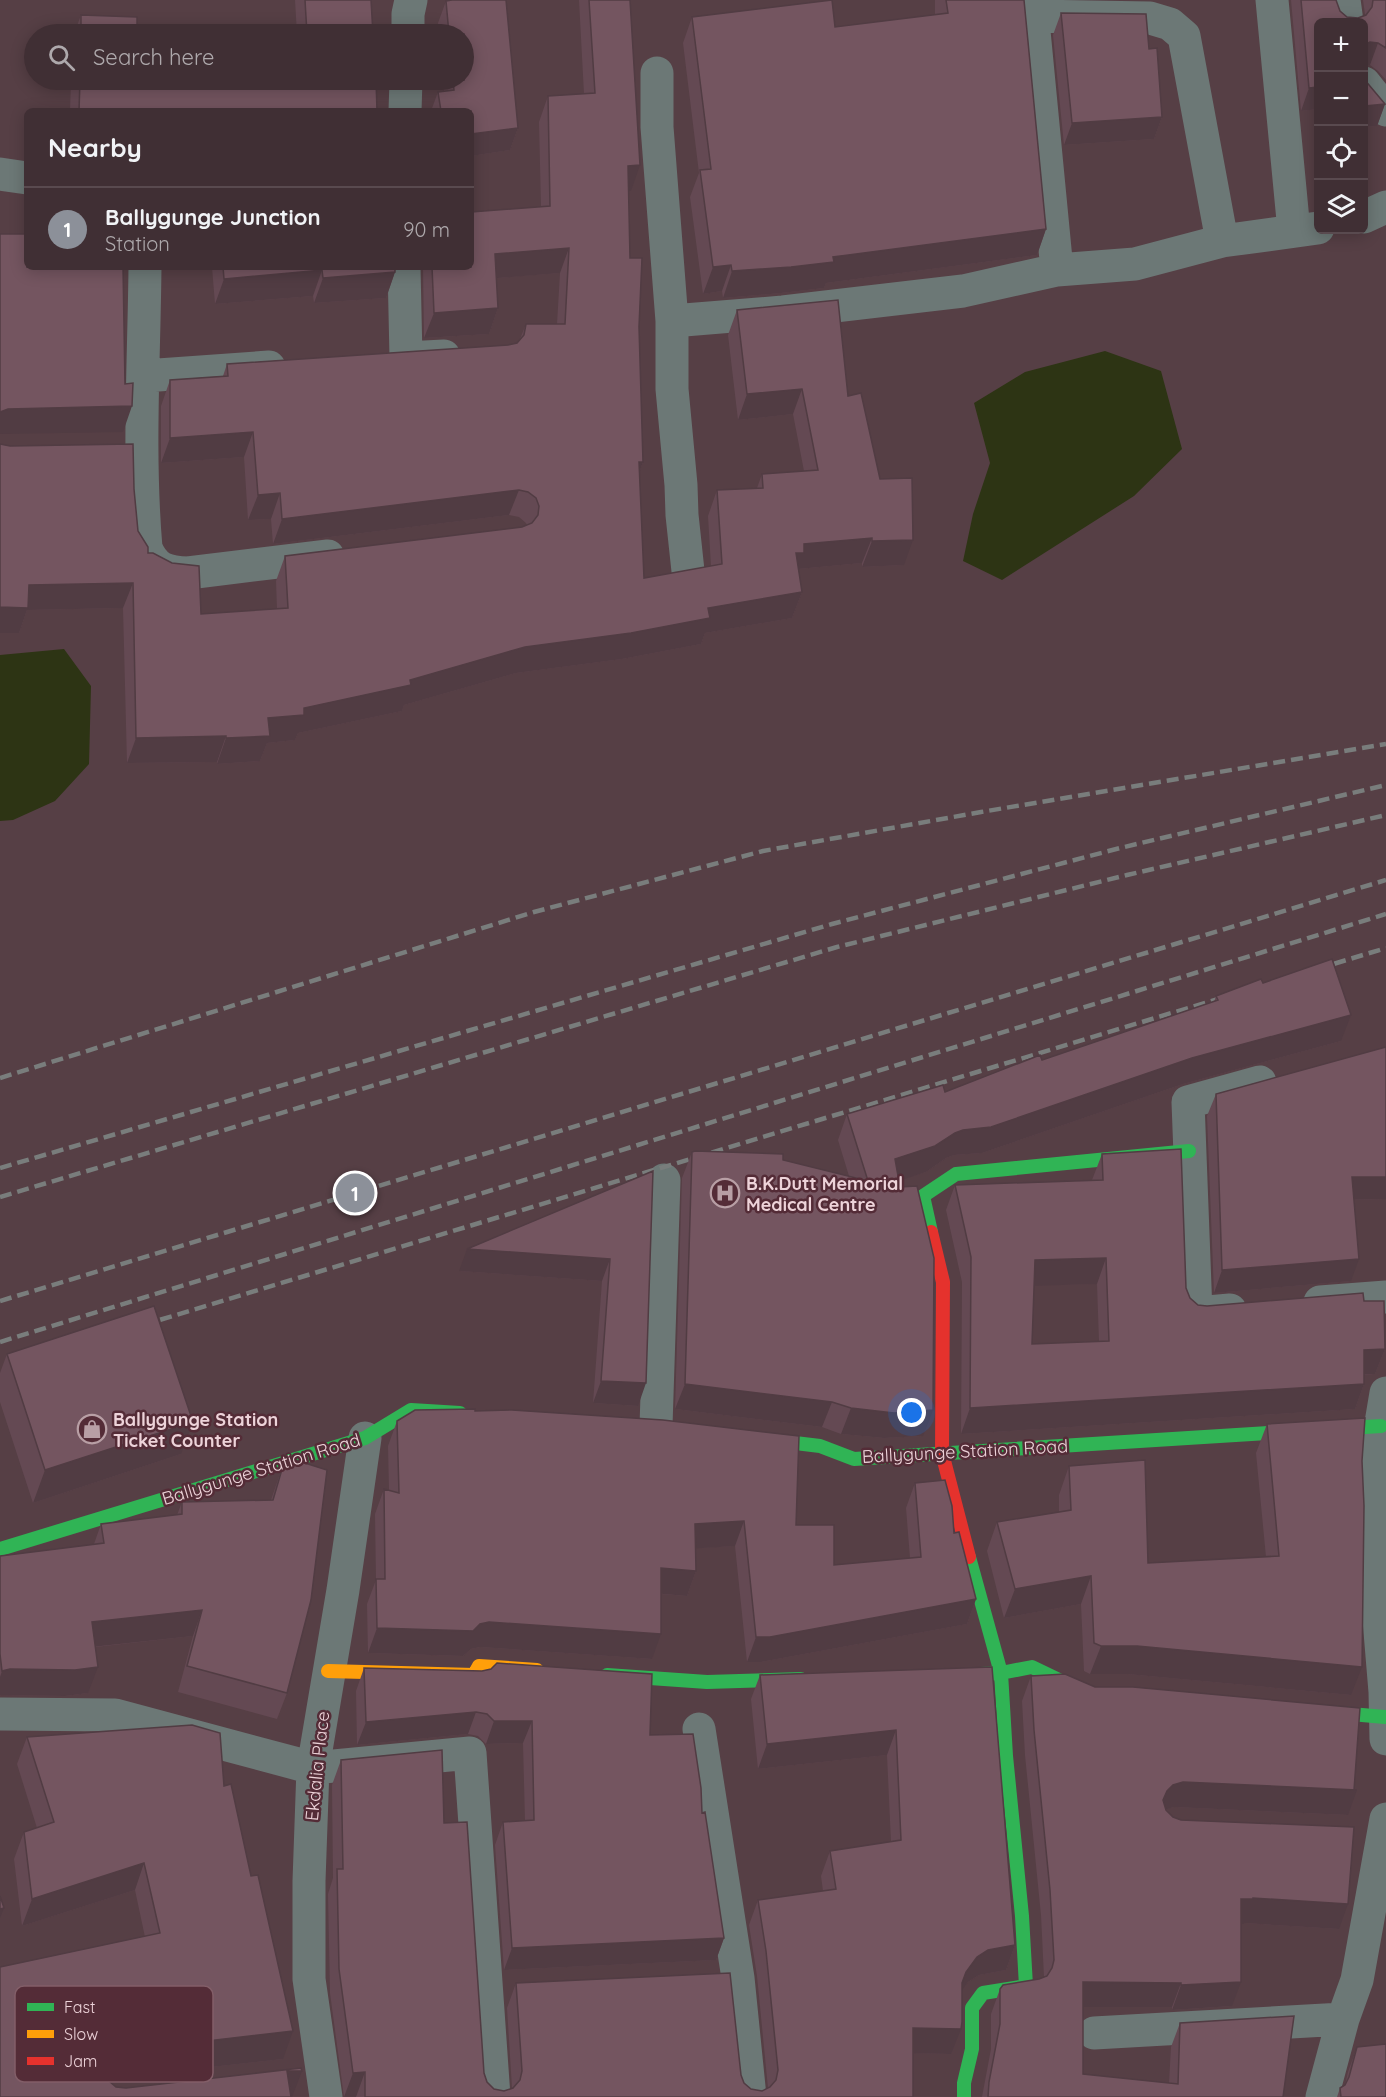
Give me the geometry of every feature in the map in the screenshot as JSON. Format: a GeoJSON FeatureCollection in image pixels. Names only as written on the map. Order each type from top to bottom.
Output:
{"type":"FeatureCollection","features":[{"type":"Feature","properties":{"kind":"street"},"geometry":{"type":"LineString","coordinates":[[408,24],[411,0]]}},
{"type":"Feature","properties":{"kind":"street"},"geometry":{"type":"LineString","coordinates":[[672,321],[783,312],[963,291],[1057,270],[1135,264],[1222,241],[1306,230],[1272,0]]}},
{"type":"Feature","properties":{"kind":"street"},"geometry":{"type":"LineString","coordinates":[[1344,0],[1346,18]]}},
{"type":"Feature","properties":{"kind":"street"},"geometry":{"type":"LineString","coordinates":[[1057,270],[1031,8],[1150,18],[1170,24],[1184,36],[1222,241]]}},
{"type":"Feature","properties":{"kind":"street"},"geometry":{"type":"LineString","coordinates":[[657,73],[657,128],[672,321],[672,389],[688,571]]}},
{"type":"Feature","properties":{"kind":"street"},"geometry":{"type":"LineString","coordinates":[[1368,88],[1386,110]]}},
{"type":"Feature","properties":{"kind":"street"},"geometry":{"type":"LineString","coordinates":[[405,108],[406,90]]}},
{"type":"Feature","properties":{"kind":"street"},"geometry":{"type":"LineString","coordinates":[[0,174],[24,178]]}},
{"type":"Feature","properties":{"kind":"street"},"geometry":{"type":"LineString","coordinates":[[1368,215],[1386,207]]}},
{"type":"Feature","properties":{"kind":"street"},"geometry":{"type":"LineString","coordinates":[[145,270],[144,376],[125,451],[146,549],[152,561],[171,572],[188,573],[361,552]]}},
{"type":"Feature","properties":{"kind":"street"},"geometry":{"type":"LineString","coordinates":[[404,270],[394,359],[475,353]]}},
{"type":"Feature","properties":{"kind":"street"},"geometry":{"type":"LineString","coordinates":[[144,376],[299,365]]}},
{"type":"Feature","properties":{"kind":"street"},"geometry":{"type":"LineString","coordinates":[[1255,1308],[1196,1313],[1188,1102],[1287,1075]]}},
{"type":"Feature","properties":{"kind":"street"},"geometry":{"type":"LineString","coordinates":[[964,2097],[964,2083],[972,2049],[972,2008],[982,1993],[1026,1986],[1001,1673],[942,1453],[943,1282],[923,1196],[956,1173],[1189,1150]]}},
{"type":"Feature","properties":{"kind":"street"},"geometry":{"type":"LineString","coordinates":[[656,1426],[664,1180]]}},
{"type":"Feature","properties":{"kind":"street"},"geometry":{"type":"LineString","coordinates":[[1291,1305],[1386,1297]]}},
{"type":"Feature","properties":{"kind":"street"},"geometry":{"type":"LineString","coordinates":[[1302,1709],[1385,1710],[1379,1533],[1370,1489],[1386,1393]]}},
{"type":"Feature","properties":{"kind":"street","name":"Ballygunge Station Road"},"geometry":{"type":"LineString","coordinates":[[0,1549],[365,1438],[411,1410],[469,1414]]}},
{"type":"Feature","properties":{"kind":"street","name":"Ballygunge Station Road"},"geometry":{"type":"LineString","coordinates":[[738,1436],[820,1446],[854,1459],[1381,1426]]}},
{"type":"Feature","properties":{"kind":"street","name":"Ekdalia Place"},"geometry":{"type":"LineString","coordinates":[[324,2085],[309,1979],[309,1881],[313,1768],[343,1590],[365,1438]]}},
{"type":"Feature","properties":{"kind":"street"},"geometry":{"type":"LineString","coordinates":[[328,1671],[474,1675],[479,1666],[547,1671]]}},
{"type":"Feature","properties":{"kind":"street"},"geometry":{"type":"LineString","coordinates":[[966,1674],[1001,1673],[1032,1667],[1086,1693],[1105,1693]]}},
{"type":"Feature","properties":{"kind":"street"},"geometry":{"type":"LineString","coordinates":[[593,1674],[706,1682],[813,1679]]}},
{"type":"Feature","properties":{"kind":"street"},"geometry":{"type":"LineString","coordinates":[[0,1714],[115,1715],[313,1768],[470,1753],[499,1989],[494,2097]]}},
{"type":"Feature","properties":{"kind":"street"},"geometry":{"type":"LineString","coordinates":[[699,1729],[726,1978],[750,2097]]}},
{"type":"Feature","properties":{"kind":"street"},"geometry":{"type":"LineString","coordinates":[[1322,2097],[1344,2019],[1372,1978],[1384,1827],[1348,1834]]}},
{"type":"Feature","properties":{"kind":"street"},"geometry":{"type":"LineString","coordinates":[[1094,2033],[1344,2019]]}},
{"type":"Feature","properties":{"kind":"street"},"geometry":{"type":"LineString","coordinates":[[288,2077],[324,2085]]}},
{"type":"Feature","properties":{"kind":"shaded area"},"geometry":{"type":"Polygon","coordinates":[[[1105,351],[1161,371],[1182,449],[1134,496],[1002,580],[963,561],[973,514],[990,463],[974,403],[1025,372],[1105,351]]]}},
{"type":"Feature","properties":{"kind":"shaded area"},"geometry":{"type":"Polygon","coordinates":[[[64,649],[91,686],[89,764],[55,801],[13,820],[0,821],[0,655],[64,649]]]}},
{"type":"Feature","properties":{"kind":"building"},"geometry":{"type":"Polygon","coordinates":[[[305,0],[371,0],[372,24],[306,24],[305,0]]]}},
{"type":"Feature","properties":{"kind":"building"},"geometry":{"type":"Polygon","coordinates":[[[506,0],[518,128],[474,134],[474,108],[441,108],[438,92],[474,90],[474,24],[448,24],[446,1],[506,0]]]}},
{"type":"Feature","properties":{"kind":"building"},"geometry":{"type":"Polygon","coordinates":[[[589,0],[630,0],[640,165],[628,166],[630,258],[642,258],[639,327],[643,462],[639,462],[644,578],[722,564],[717,490],[763,488],[762,474],[818,470],[802,389],[747,394],[737,310],[838,300],[848,396],[861,393],[880,479],[912,478],[913,540],[872,541],[872,538],[804,544],[804,553],[796,553],[802,592],[708,608],[710,618],[631,633],[525,647],[410,680],[411,685],[304,708],[304,715],[268,718],[270,736],[136,738],[133,583],[29,585],[28,608],[0,607],[0,444],[10,446],[133,444],[138,531],[148,547],[148,553],[153,553],[172,563],[199,566],[201,614],[288,608],[285,556],[522,527],[532,523],[538,515],[539,506],[536,498],[528,492],[519,490],[282,519],[280,493],[258,495],[253,432],[170,438],[170,380],[228,376],[227,364],[508,345],[517,343],[524,335],[526,324],[565,324],[569,248],[495,254],[498,308],[434,313],[432,270],[474,270],[474,212],[550,206],[548,96],[595,93],[589,0]]]}},
{"type":"Feature","properties":{"kind":"building"},"geometry":{"type":"Polygon","coordinates":[[[832,0],[835,27],[948,13],[946,0],[1024,0],[1046,229],[833,257],[834,262],[791,267],[732,271],[731,265],[713,267],[700,170],[711,169],[692,17],[832,0]]]}},
{"type":"Feature","properties":{"kind":"building"},"geometry":{"type":"Polygon","coordinates":[[[1301,0],[1336,0],[1340,11],[1347,17],[1358,18],[1314,18],[1314,87],[1309,88],[1301,0]]]}},
{"type":"Feature","properties":{"kind":"building"},"geometry":{"type":"Polygon","coordinates":[[[1373,0],[1386,0],[1386,48],[1378,43],[1368,43],[1368,18],[1358,18],[1366,15],[1372,7],[1373,0]]]}},
{"type":"Feature","properties":{"kind":"building"},"geometry":{"type":"Polygon","coordinates":[[[1061,13],[1146,14],[1149,49],[1157,48],[1162,117],[1072,123],[1061,13]]]}},
{"type":"Feature","properties":{"kind":"building"},"geometry":{"type":"Polygon","coordinates":[[[81,15],[137,17],[137,24],[81,24],[81,15]]]}},
{"type":"Feature","properties":{"kind":"building"},"geometry":{"type":"Polygon","coordinates":[[[1368,84],[1385,104],[1368,106],[1368,84]]]}},
{"type":"Feature","properties":{"kind":"building"},"geometry":{"type":"Polygon","coordinates":[[[80,90],[376,90],[377,108],[79,108],[80,90]]]}},
{"type":"Feature","properties":{"kind":"building"},"geometry":{"type":"Polygon","coordinates":[[[0,234],[24,234],[24,270],[123,270],[125,384],[133,383],[132,406],[8,409],[0,412],[0,234]]]}},
{"type":"Feature","properties":{"kind":"building"},"geometry":{"type":"Polygon","coordinates":[[[223,270],[322,270],[224,279],[223,270]]]}},
{"type":"Feature","properties":{"kind":"building"},"geometry":{"type":"Polygon","coordinates":[[[322,270],[395,270],[395,272],[323,278],[322,270]]]}},
{"type":"Feature","properties":{"kind":"building"},"geometry":{"type":"Polygon","coordinates":[[[1332,959],[1351,1015],[1192,1058],[991,1127],[963,1130],[935,1146],[895,1159],[900,1187],[917,1186],[934,1258],[933,1410],[894,1413],[851,1408],[832,1402],[685,1384],[692,1152],[783,1154],[783,1160],[868,1181],[847,1114],[943,1085],[945,1092],[1040,1055],[1042,1060],[1218,1000],[1216,996],[1261,979],[1263,983],[1332,959]],[[868,1182],[851,1189],[870,1188],[868,1182]]]}},
{"type":"Feature","properties":{"kind":"building"},"geometry":{"type":"Polygon","coordinates":[[[1386,1047],[1386,1177],[1352,1177],[1359,1259],[1222,1270],[1216,1094],[1386,1047]]]}},
{"type":"Feature","properties":{"kind":"building"},"geometry":{"type":"Polygon","coordinates":[[[1181,1149],[1186,1288],[1190,1298],[1198,1305],[1363,1293],[1364,1301],[1384,1301],[1385,1349],[1364,1350],[1364,1384],[970,1408],[971,1257],[955,1185],[1103,1180],[1102,1154],[1181,1149]],[[1106,1258],[1035,1260],[1032,1344],[1109,1341],[1106,1258]]]}},
{"type":"Feature","properties":{"kind":"building"},"geometry":{"type":"Polygon","coordinates":[[[653,1171],[646,1383],[601,1381],[610,1259],[467,1249],[653,1171]]]}},
{"type":"Feature","properties":{"kind":"building"},"geometry":{"type":"Polygon","coordinates":[[[154,1306],[193,1422],[45,1470],[7,1354],[154,1306]]]}},
{"type":"Feature","properties":{"kind":"building"},"geometry":{"type":"Polygon","coordinates":[[[475,1409],[475,1411],[512,1410],[663,1420],[799,1436],[796,1525],[834,1525],[834,1565],[921,1557],[915,1483],[945,1480],[952,1506],[954,1533],[959,1532],[976,1599],[770,1637],[756,1637],[744,1521],[695,1524],[696,1571],[661,1568],[661,1634],[489,1622],[480,1624],[473,1631],[377,1628],[376,1579],[385,1579],[384,1489],[399,1493],[397,1421],[415,1410],[475,1409]]]}},
{"type":"Feature","properties":{"kind":"building"},"geometry":{"type":"Polygon","coordinates":[[[1365,1418],[1362,1461],[1364,1506],[1362,1667],[1137,1646],[1101,1646],[1094,1643],[1091,1576],[1015,1589],[997,1522],[1071,1510],[1069,1466],[1145,1460],[1148,1563],[1279,1556],[1267,1424],[1365,1418]]]}},
{"type":"Feature","properties":{"kind":"building"},"geometry":{"type":"Polygon","coordinates":[[[289,1458],[327,1470],[311,1600],[287,1693],[187,1666],[202,1610],[92,1622],[98,1667],[75,1670],[10,1669],[2,1671],[0,1556],[104,1543],[101,1524],[182,1514],[182,1502],[273,1500],[285,1459],[289,1458]]]}},
{"type":"Feature","properties":{"kind":"building"},"geometry":{"type":"Polygon","coordinates":[[[497,1663],[652,1674],[650,1735],[693,1734],[701,1788],[702,1813],[705,1812],[724,1938],[512,1948],[503,1822],[534,1820],[532,1721],[494,1721],[487,1714],[476,1712],[366,1722],[364,1668],[482,1671],[491,1669],[497,1663]]]}},
{"type":"Feature","properties":{"kind":"building"},"geometry":{"type":"Polygon","coordinates":[[[992,1667],[1015,1945],[988,1950],[977,1957],[966,1972],[962,1983],[961,2029],[913,2028],[913,2097],[365,2097],[365,2072],[353,2073],[339,1969],[337,1869],[343,1869],[341,1760],[442,1750],[444,1823],[467,1822],[484,2073],[487,2082],[494,2089],[504,2091],[513,2088],[520,2080],[522,2071],[516,1983],[730,1973],[741,2075],[744,2083],[751,2089],[762,2091],[776,2080],[778,2070],[766,1951],[758,1900],[836,1889],[830,1851],[901,1840],[896,1730],[767,1744],[760,1675],[992,1667]]]}},
{"type":"Feature","properties":{"kind":"building"},"geometry":{"type":"Polygon","coordinates":[[[1065,1674],[1095,1687],[1133,1687],[1360,1708],[1354,1790],[1183,1782],[1173,1785],[1163,1800],[1166,1810],[1173,1817],[1181,1820],[1354,1827],[1348,1904],[1241,1899],[1241,1982],[1181,1985],[1181,1983],[1083,1982],[1083,2074],[1178,2084],[1180,2023],[1294,2016],[1283,2097],[988,2097],[1000,2024],[1000,1989],[1003,1985],[1047,1976],[1054,1960],[1031,1676],[1065,1674]]]}},
{"type":"Feature","properties":{"kind":"building"},"geometry":{"type":"Polygon","coordinates":[[[192,1725],[220,1733],[224,1786],[231,1784],[251,1876],[258,1875],[293,2031],[213,2040],[213,1986],[15,1986],[15,2082],[110,2082],[116,2087],[126,2088],[178,2082],[213,2082],[213,2078],[301,2068],[302,2071],[287,2071],[291,2097],[0,2097],[0,1967],[160,1933],[144,1863],[32,1899],[24,1832],[54,1822],[27,1737],[192,1725]]]}},
{"type":"Feature","properties":{"kind":"building"},"geometry":{"type":"Polygon","coordinates":[[[0,1896],[4,1908],[0,1909],[0,1896]]]}},
{"type":"Feature","properties":{"kind":"building"},"geometry":{"type":"Polygon","coordinates":[[[1386,2044],[1386,2097],[1341,2097],[1340,2088],[1345,2085],[1349,2077],[1357,2047],[1386,2044]]]}},
{"type":"Feature","properties":{"kind":"railway"},"geometry":{"type":"LineString","coordinates":[[0,1078],[534,912],[763,851],[1386,744]]}},
{"type":"Feature","properties":{"kind":"railway"},"geometry":{"type":"LineString","coordinates":[[0,1168],[832,924],[1120,848],[1386,785]]}},
{"type":"Feature","properties":{"kind":"railway"},"geometry":{"type":"LineString","coordinates":[[0,1197],[837,947],[1127,875],[1386,815]]}},
{"type":"Feature","properties":{"kind":"railway"},"geometry":{"type":"LineString","coordinates":[[0,1301],[1386,880]]}},
{"type":"Feature","properties":{"kind":"railway"},"geometry":{"type":"LineString","coordinates":[[0,1342],[1386,914]]}},
{"type":"Feature","properties":{"kind":"railway"},"geometry":{"type":"LineString","coordinates":[[1317,969],[1386,948]]}},
{"type":"Feature","properties":{"kind":"railway"},"geometry":{"type":"LineString","coordinates":[[143,1325],[1231,995]]}},
{"type":"Feature","properties":{"kind":"traffic: fast"},"geometry":{"type":"LineString","coordinates":[[931,1232],[923,1196],[956,1174],[1189,1151]]}},
{"type":"Feature","properties":{"kind":"traffic: fast"},"geometry":{"type":"LineString","coordinates":[[0,1549],[365,1438],[411,1410],[460,1413]]}},
{"type":"Feature","properties":{"kind":"traffic: fast"},"geometry":{"type":"LineString","coordinates":[[753,1438],[820,1446],[854,1459],[1381,1426]]}},
{"type":"Feature","properties":{"kind":"traffic: fast"},"geometry":{"type":"LineString","coordinates":[[964,2097],[964,2083],[972,2049],[972,2008],[983,1993],[1026,1986],[1001,1673],[969,1557]]}},
{"type":"Feature","properties":{"kind":"traffic: fast"},"geometry":{"type":"LineString","coordinates":[[981,1674],[1032,1667],[1086,1693],[1091,1693]]}},
{"type":"Feature","properties":{"kind":"traffic: fast"},"geometry":{"type":"LineString","coordinates":[[607,1675],[707,1682],[801,1679]]}},
{"type":"Feature","properties":{"kind":"traffic: fast"},"geometry":{"type":"LineString","coordinates":[[1316,1711],[1385,1717]]}},
{"type":"Feature","properties":{"kind":"traffic: slow"},"geometry":{"type":"LineString","coordinates":[[328,1671],[474,1675],[479,1666],[537,1670]]}},
{"type":"Feature","properties":{"kind":"traffic: jam"},"geometry":{"type":"LineString","coordinates":[[931,1232],[943,1282],[942,1453],[969,1557]]}},
{"type":"Feature","properties":{"kind":"place","name":"Ballygunge Junction"},"geometry":{"type":"Point","coordinates":[355,1193]}},
{"type":"Feature","properties":{"kind":"place","name":"B.K.Dutt Memorial Medical Centre"},"geometry":{"type":"Point","coordinates":[725,1193]}},
{"type":"Feature","properties":{"kind":"place","name":"Ballygunge Station Ticket Counter"},"geometry":{"type":"Point","coordinates":[92,1429]}}]}
